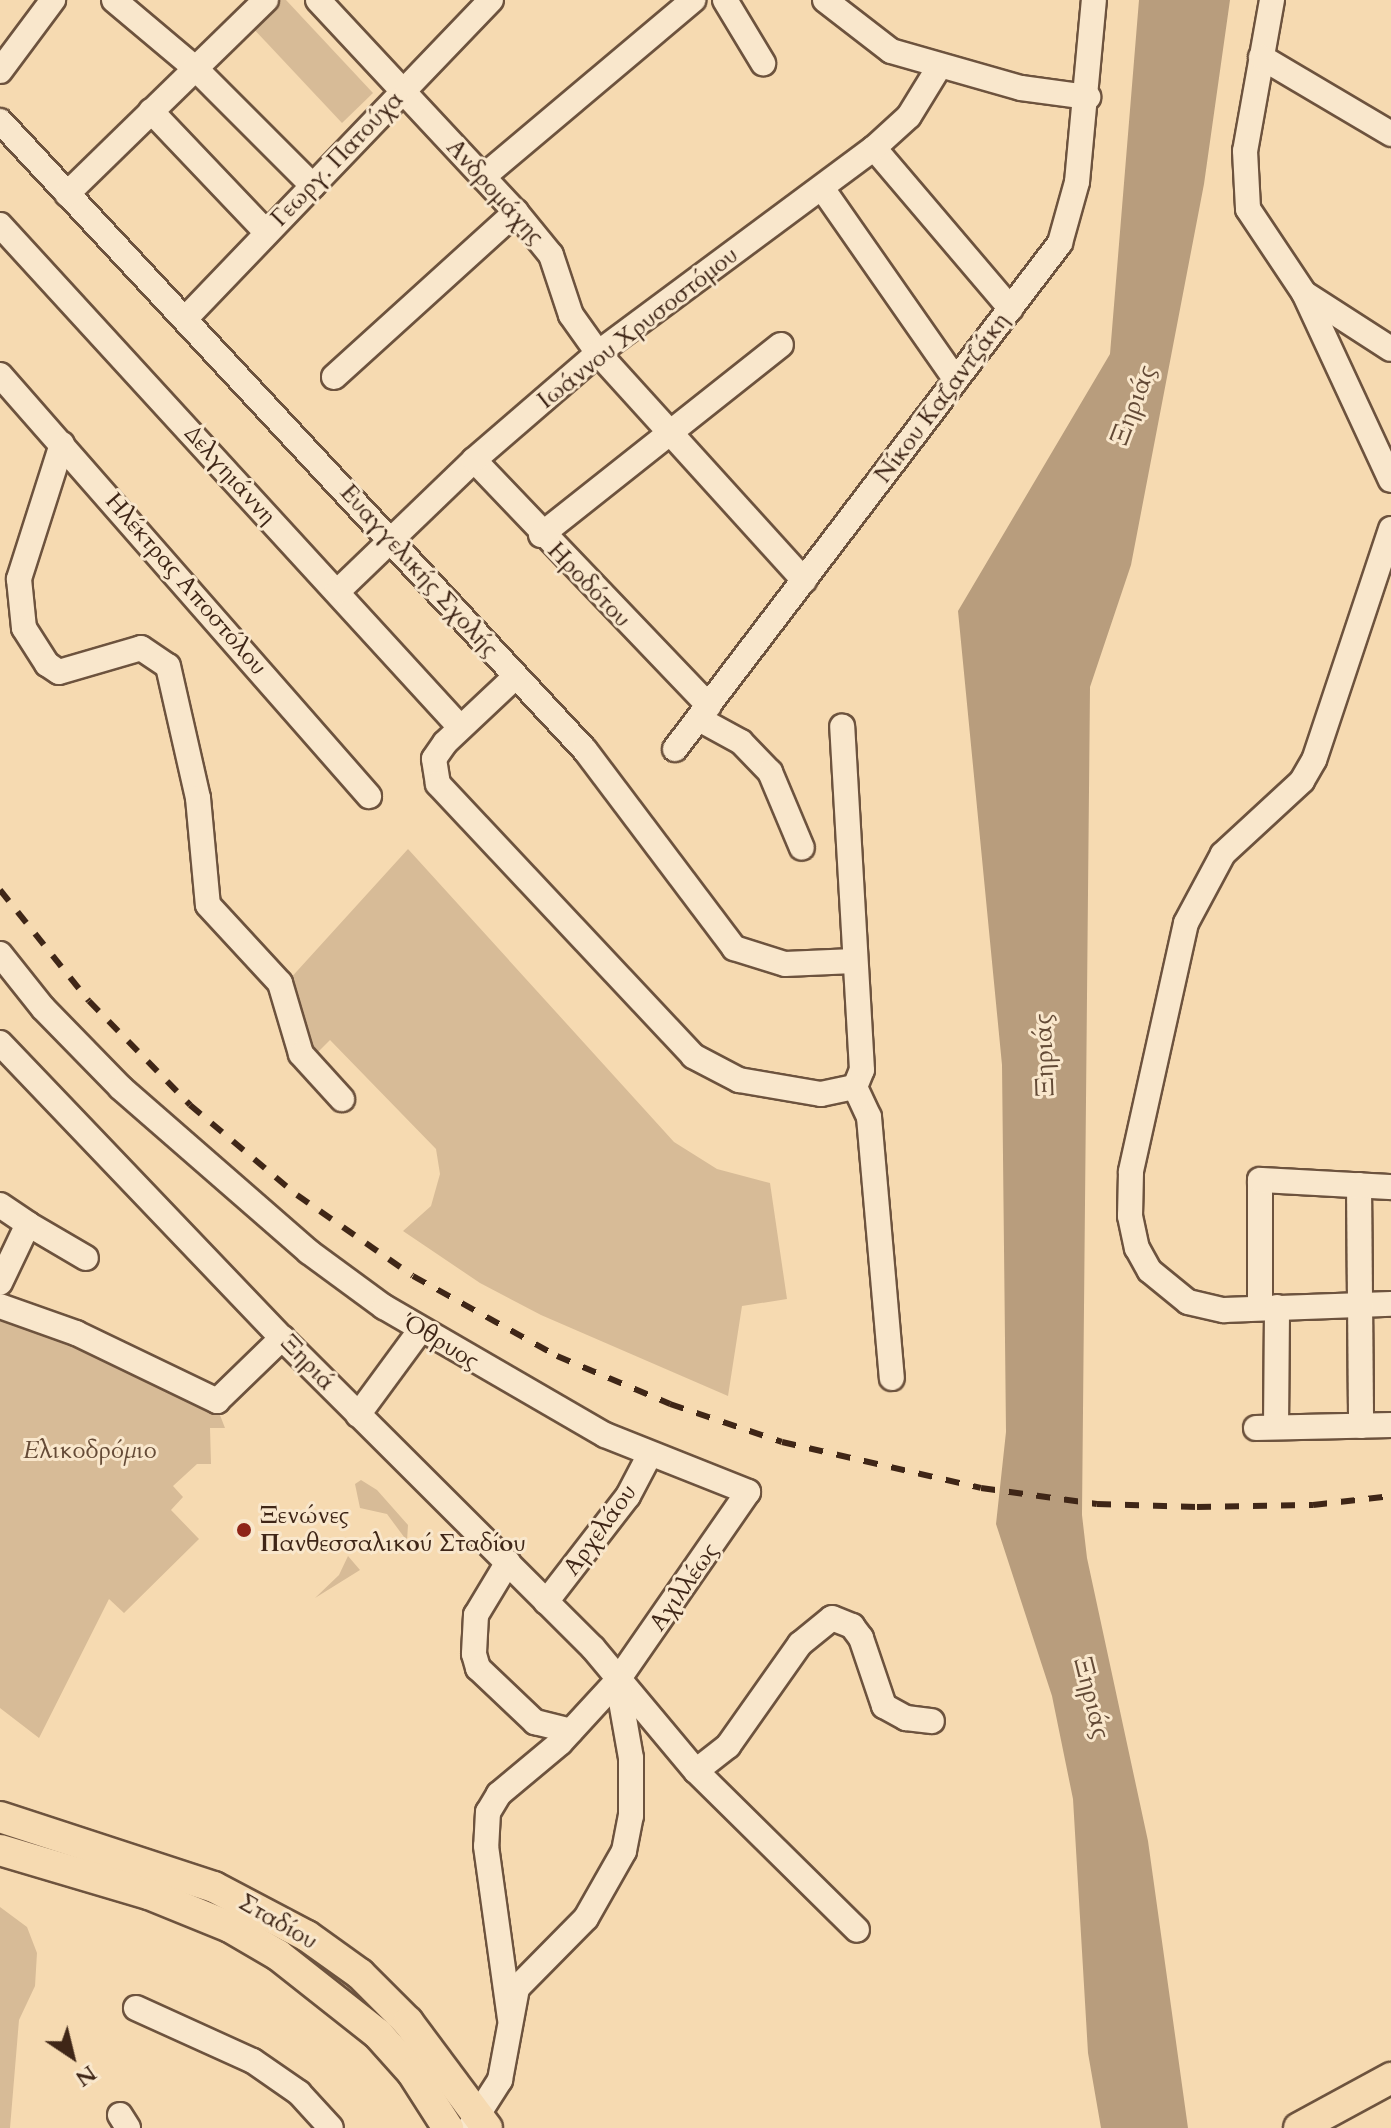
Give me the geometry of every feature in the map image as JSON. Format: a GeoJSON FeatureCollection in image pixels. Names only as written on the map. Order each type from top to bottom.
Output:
{"type":"FeatureCollection","features":[{"type":"Feature","properties":{"kind":"main road","name":"Σταδίου"},"geometry":{"type":"LineString","coordinates":[[0,1817],[214,1887],[307,1936],[360,1974],[408,2022],[478,2124]]}},
{"type":"Feature","properties":{"kind":"main road","name":"Σταδίου"},"geometry":{"type":"LineString","coordinates":[[0,1850],[198,1912],[278,1955],[378,2034],[412,2072],[448,2128]]}},
{"type":"Feature","properties":{"kind":"main road"},"geometry":{"type":"LineString","coordinates":[[1299,2128],[1391,2078]]}},
{"type":"Feature","properties":{"kind":"main road"},"geometry":{"type":"LineString","coordinates":[[1336,2128],[1391,2090]]}},
{"type":"Feature","properties":{"kind":"street"},"geometry":{"type":"LineString","coordinates":[[0,71],[53,0]]}},
{"type":"Feature","properties":{"kind":"street"},"geometry":{"type":"LineString","coordinates":[[114,0],[196,69],[313,186]]}},
{"type":"Feature","properties":{"kind":"street"},"geometry":{"type":"LineString","coordinates":[[67,194],[266,0]]}},
{"type":"Feature","properties":{"kind":"street","name":"Γεωργ. Πατούχα"},"geometry":{"type":"LineString","coordinates":[[185,319],[491,0]]}},
{"type":"Feature","properties":{"kind":"street"},"geometry":{"type":"LineString","coordinates":[[483,177],[693,0]]}},
{"type":"Feature","properties":{"kind":"street"},"geometry":{"type":"LineString","coordinates":[[725,0],[763,63]]}},
{"type":"Feature","properties":{"kind":"street"},"geometry":{"type":"LineString","coordinates":[[825,0],[877,45],[939,67],[1039,92],[1088,97]]}},
{"type":"Feature","properties":{"kind":"street","name":"Νίκου Καζαντζάκη"},"geometry":{"type":"LineString","coordinates":[[675,749],[1011,309],[1066,231],[1088,97],[1094,0]]}},
{"type":"Feature","properties":{"kind":"street"},"geometry":{"type":"LineString","coordinates":[[1272,0],[1245,151],[1246,197],[1258,228],[1304,293],[1391,480]]}},
{"type":"Feature","properties":{"kind":"street","name":"Ανδρομάχης"},"geometry":{"type":"LineString","coordinates":[[322,1],[516,212],[551,255],[571,315],[598,353],[666,432],[804,580]]}},
{"type":"Feature","properties":{"kind":"street"},"geometry":{"type":"LineString","coordinates":[[1261,57],[1391,134]]}},
{"type":"Feature","properties":{"kind":"street","name":"Ιωάννου Χρυσοστόμου"},"geometry":{"type":"LineString","coordinates":[[337,592],[474,460],[598,353],[874,148],[909,116],[939,67]]}},
{"type":"Feature","properties":{"kind":"street"},"geometry":{"type":"LineString","coordinates":[[151,111],[267,233]]}},
{"type":"Feature","properties":{"kind":"street","name":"Ευαγγελικής Σχολής"},"geometry":{"type":"LineString","coordinates":[[0,121],[585,750],[734,948],[785,964],[854,961]]}},
{"type":"Feature","properties":{"kind":"street"},"geometry":{"type":"LineString","coordinates":[[874,148],[1011,309]]}},
{"type":"Feature","properties":{"kind":"street"},"geometry":{"type":"LineString","coordinates":[[822,188],[956,380]]}},
{"type":"Feature","properties":{"kind":"street"},"geometry":{"type":"LineString","coordinates":[[334,377],[516,212]]}},
{"type":"Feature","properties":{"kind":"street","name":"Δελγηιάννη"},"geometry":{"type":"LineString","coordinates":[[0,225],[459,726]]}},
{"type":"Feature","properties":{"kind":"street"},"geometry":{"type":"LineString","coordinates":[[1304,293],[1391,349]]}},
{"type":"Feature","properties":{"kind":"street"},"geometry":{"type":"LineString","coordinates":[[541,535],[666,432],[781,345]]}},
{"type":"Feature","properties":{"kind":"street","name":"Ηλέκτρας Αποστόλου"},"geometry":{"type":"LineString","coordinates":[[0,375],[369,796]]}},
{"type":"Feature","properties":{"kind":"street"},"geometry":{"type":"LineString","coordinates":[[62,444],[19,579],[24,628],[47,664],[59,672],[141,648],[168,666],[198,798],[208,905],[280,983],[301,1054],[342,1099]]}},
{"type":"Feature","properties":{"kind":"street","name":"Ηροδότου"},"geometry":{"type":"LineString","coordinates":[[474,460],[704,713],[741,742],[770,772],[802,848]]}},
{"type":"Feature","properties":{"kind":"street"},"geometry":{"type":"LineString","coordinates":[[1391,529],[1314,760],[1302,781],[1223,854],[1186,923],[1131,1172],[1130,1216],[1137,1248],[1163,1287],[1208,1308],[1391,1304]]}},
{"type":"Feature","properties":{"kind":"street"},"geometry":{"type":"LineString","coordinates":[[515,677],[459,726],[434,759],[438,784],[693,1056],[753,1083],[821,1094],[855,1087]]}},
{"type":"Feature","properties":{"kind":"street"},"geometry":{"type":"LineString","coordinates":[[842,727],[862,1070],[855,1087],[869,1117],[892,1378]]}},
{"type":"Feature","properties":{"kind":"street","name":"Όθρυος"},"geometry":{"type":"LineString","coordinates":[[0,954],[73,1041],[171,1133],[309,1252],[419,1332],[649,1456],[748,1492]]}},
{"type":"Feature","properties":{"kind":"street","name":"Ξηριά"},"geometry":{"type":"LineString","coordinates":[[0,1043],[282,1338],[508,1562],[696,1771],[857,1930]]}},
{"type":"Feature","properties":{"kind":"street"},"geometry":{"type":"LineString","coordinates":[[1391,1187],[1265,1178],[1258,1183],[1268,1307],[1266,1427],[1391,1425]]}},
{"type":"Feature","properties":{"kind":"street"},"geometry":{"type":"LineString","coordinates":[[1359,1185],[1361,1426]]}},
{"type":"Feature","properties":{"kind":"street"},"geometry":{"type":"LineString","coordinates":[[0,1205],[86,1258]]}},
{"type":"Feature","properties":{"kind":"street"},"geometry":{"type":"LineString","coordinates":[[0,1283],[28,1224]]}},
{"type":"Feature","properties":{"kind":"street"},"geometry":{"type":"LineString","coordinates":[[0,1306],[76,1333],[217,1401],[282,1338]]}},
{"type":"Feature","properties":{"kind":"street"},"geometry":{"type":"LineString","coordinates":[[358,1415],[419,1332]]}},
{"type":"Feature","properties":{"kind":"street","name":"Αρχελάου"},"geometry":{"type":"LineString","coordinates":[[546,1602],[628,1496],[649,1456]]}},
{"type":"Feature","properties":{"kind":"street","name":"Αχιλλέως"},"geometry":{"type":"LineString","coordinates":[[510,2018],[486,1816],[499,1794],[571,1731],[617,1681],[748,1492]]}},
{"type":"Feature","properties":{"kind":"street"},"geometry":{"type":"LineString","coordinates":[[508,1562],[476,1615],[473,1645],[478,1668],[535,1722],[571,1731]]}},
{"type":"Feature","properties":{"kind":"street"},"geometry":{"type":"LineString","coordinates":[[696,1771],[728,1746],[800,1644],[832,1618],[852,1626],[861,1638],[884,1706],[906,1718],[932,1721]]}},
{"type":"Feature","properties":{"kind":"street"},"geometry":{"type":"LineString","coordinates":[[478,2124],[503,2070],[510,2018],[523,1979],[581,1924],[624,1851],[631,1816],[631,1758],[617,1681]]}},
{"type":"Feature","properties":{"kind":"street"},"geometry":{"type":"LineString","coordinates":[[136,2008],[253,2061],[299,2093],[331,2128]]}},
{"type":"Feature","properties":{"kind":"green space"},"geometry":{"type":"Polygon","coordinates":[[[277,0],[286,0],[373,93],[342,123],[250,25],[277,0]]]}},
{"type":"Feature","properties":{"kind":"green space"},"geometry":{"type":"Polygon","coordinates":[[[408,849],[674,1142],[717,1169],[770,1183],[787,1299],[742,1306],[728,1396],[541,1315],[480,1283],[403,1231],[431,1206],[440,1174],[436,1149],[330,1040],[312,1058],[288,981],[408,849]]]}},
{"type":"Feature","properties":{"kind":"green space","name":"Ελικοδρόμιο"},"geometry":{"type":"Polygon","coordinates":[[[0,1312],[218,1410],[225,1428],[210,1428],[211,1464],[197,1464],[173,1486],[183,1497],[171,1510],[199,1539],[124,1613],[109,1599],[39,1738],[0,1708],[0,1312]]]}},
{"type":"Feature","properties":{"kind":"green space"},"geometry":{"type":"Polygon","coordinates":[[[361,1480],[377,1490],[408,1525],[407,1541],[387,1514],[360,1508],[355,1484],[361,1480]]]}},
{"type":"Feature","properties":{"kind":"green space"},"geometry":{"type":"Polygon","coordinates":[[[348,1556],[360,1570],[315,1598],[339,1575],[348,1556]]]}},
{"type":"Feature","properties":{"kind":"green space"},"geometry":{"type":"Polygon","coordinates":[[[0,1907],[27,1927],[37,1953],[35,1986],[19,2020],[10,2128],[0,2128],[0,1907]]]}},
{"type":"Feature","properties":{"kind":"water","name":"Ξηριάς"},"geometry":{"type":"Polygon","coordinates":[[[1139,0],[1230,0],[1204,184],[1131,565],[1090,687],[1082,1515],[1087,1558],[1148,1841],[1188,2128],[1101,2128],[1088,2053],[1073,1799],[1052,1696],[996,1524],[1006,1432],[1002,1065],[958,611],[1110,354],[1139,0]]]}},
{"type":"Feature","properties":{"kind":"railway"},"geometry":{"type":"LineString","coordinates":[[0,890],[89,1001],[190,1105],[297,1195],[413,1276],[557,1356],[670,1404],[782,1442],[981,1488],[1097,1504],[1197,1507],[1313,1505],[1391,1496]]}},
{"type":"Feature","properties":{"kind":"place","name":"Ξενώνες Πανθεσσαλικού Σταδίου"},"geometry":{"type":"Point","coordinates":[244,1530]}}]}
